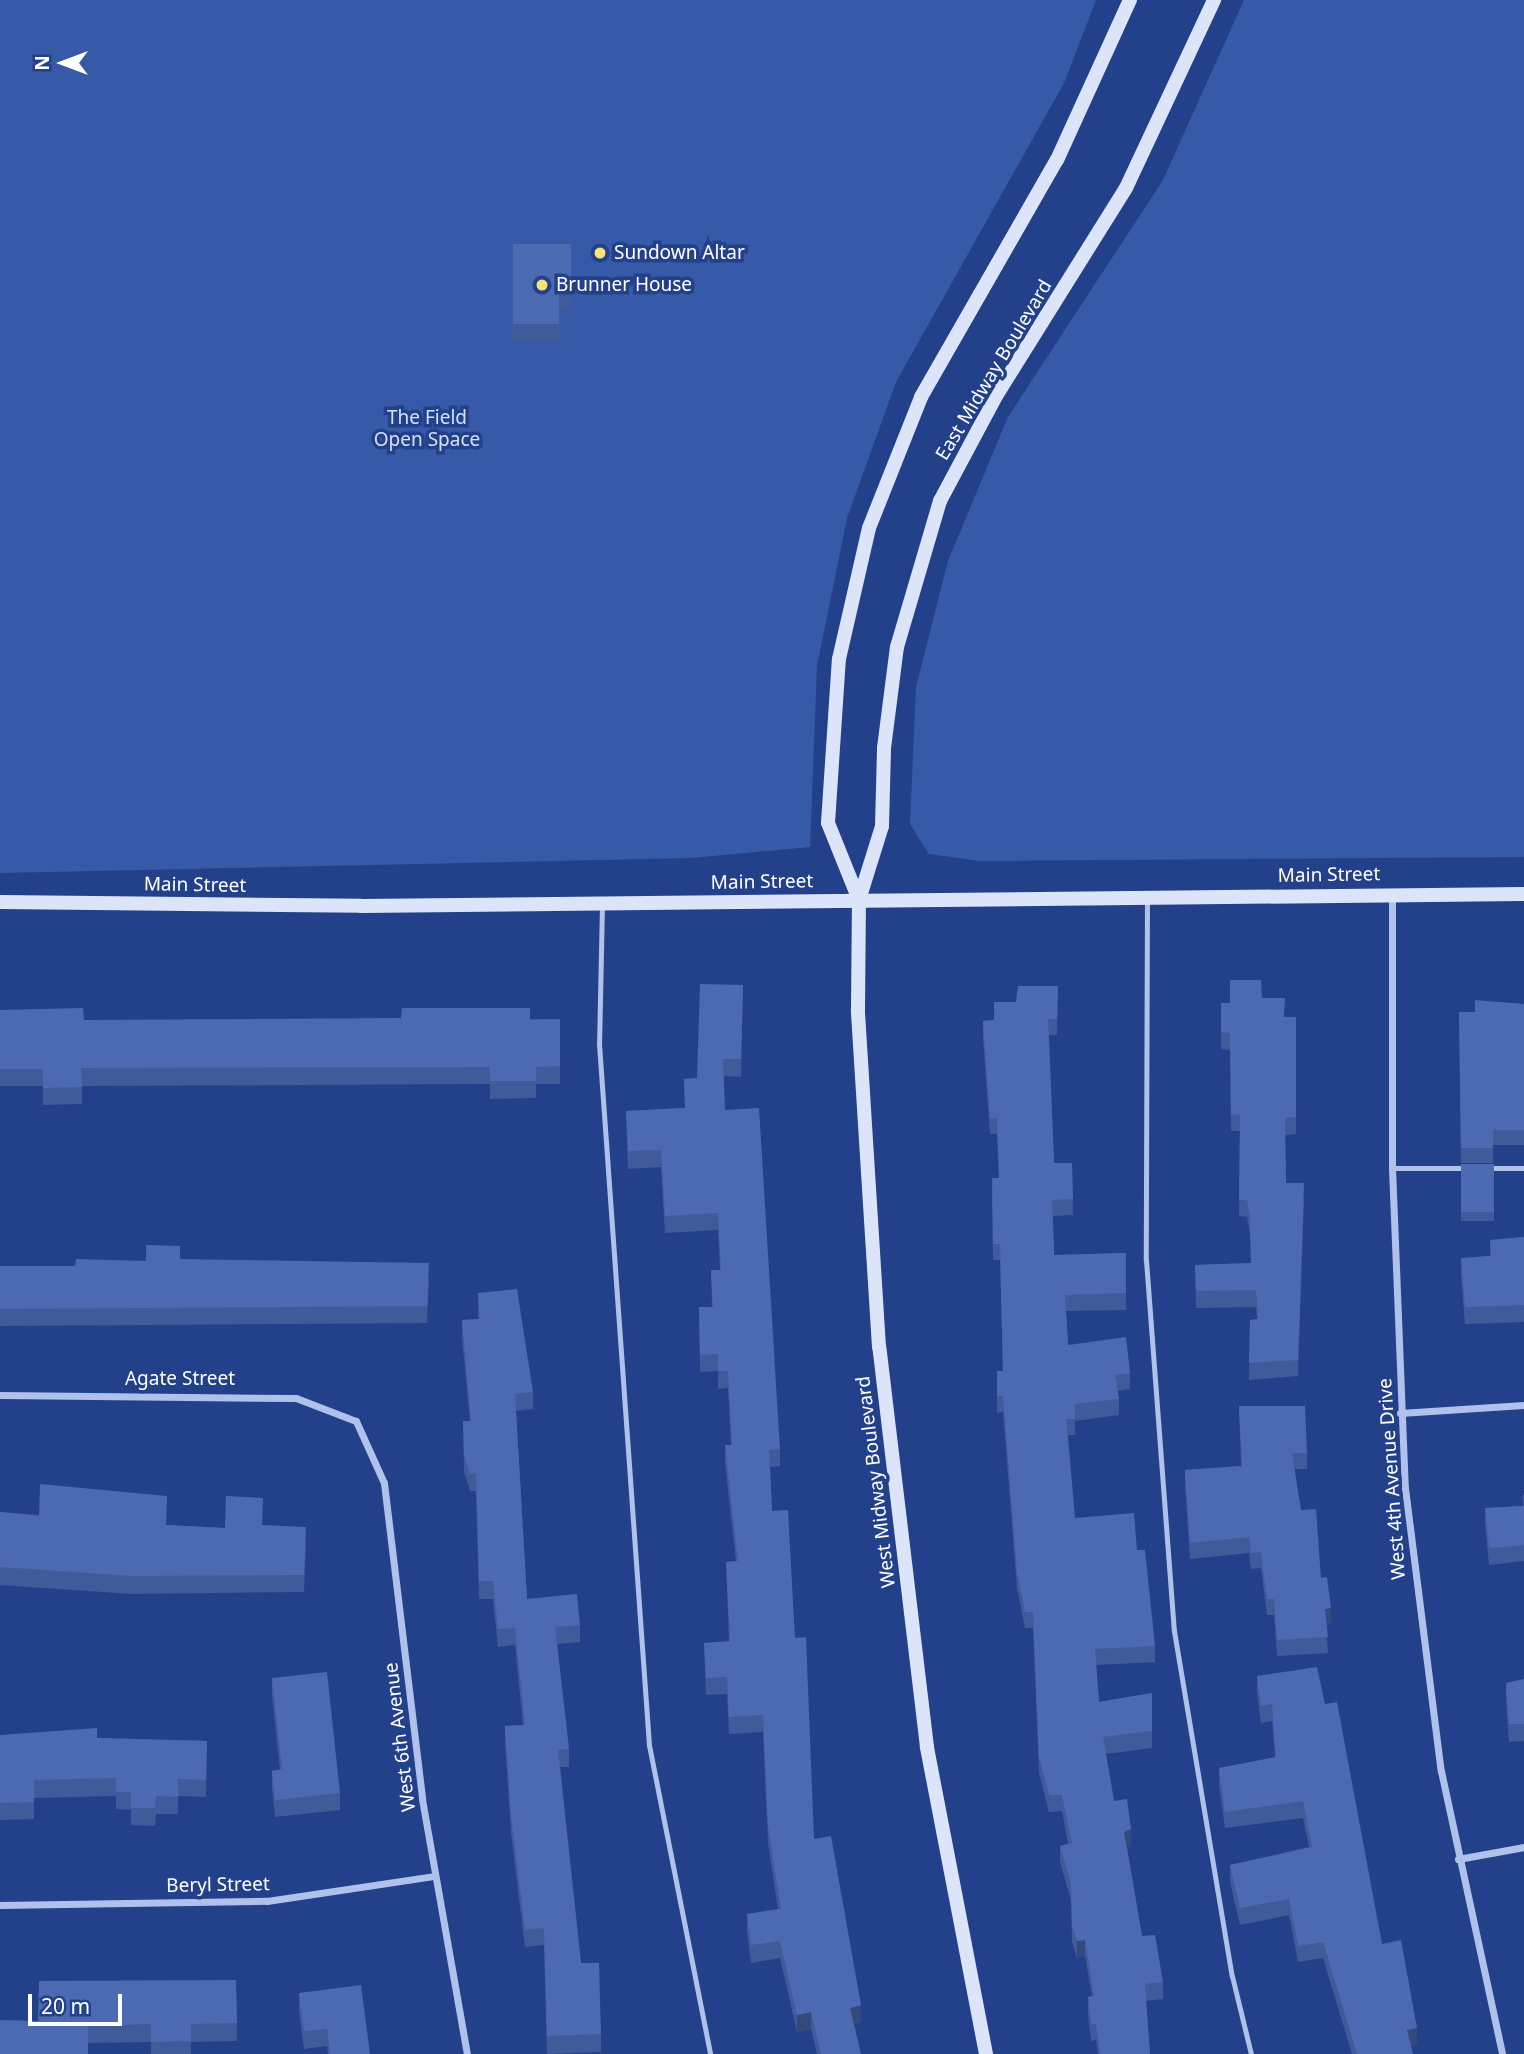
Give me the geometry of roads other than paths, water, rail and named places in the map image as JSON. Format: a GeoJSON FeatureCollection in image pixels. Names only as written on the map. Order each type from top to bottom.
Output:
{"type":"FeatureCollection","features":[{"type":"Feature","properties":{"kind":"main road"},"geometry":{"type":"LineString","coordinates":[[859,900],[828,810],[839,659],[869,528],[921,397],[1057,160],[1130,0]]}},
{"type":"Feature","properties":{"kind":"main road","name":"East Midway Boulevard"},"geometry":{"type":"LineString","coordinates":[[859,900],[882,826],[884,748],[897,647],[940,501],[996,396],[1126,188],[1214,0]]}},
{"type":"Feature","properties":{"kind":"main road","name":"Main Street"},"geometry":{"type":"LineString","coordinates":[[0,902],[602,904],[1524,894]]}},
{"type":"Feature","properties":{"kind":"main road","name":"West Midway Boulevard"},"geometry":{"type":"LineString","coordinates":[[859,900],[858,1023],[879,1348],[927,1747],[986,2054]]}},
{"type":"Feature","properties":{"kind":"street","name":"West 4th Avenue Drive"},"geometry":{"type":"LineString","coordinates":[[1392,894],[1392,1168],[1400,1413],[1422,1640],[1458,1859],[1502,2054]]}},
{"type":"Feature","properties":{"kind":"street","name":"Agate Street"},"geometry":{"type":"LineString","coordinates":[[0,1395],[296,1398],[356,1421]]}},
{"type":"Feature","properties":{"kind":"street"},"geometry":{"type":"LineString","coordinates":[[1400,1413],[1524,1405]]}},
{"type":"Feature","properties":{"kind":"street","name":"West 6th Avenue"},"geometry":{"type":"LineString","coordinates":[[356,1421],[384,1483],[435,1876],[467,2054]]}},
{"type":"Feature","properties":{"kind":"street"},"geometry":{"type":"LineString","coordinates":[[1458,1859],[1524,1847]]}},
{"type":"Feature","properties":{"kind":"street","name":"Beryl Street"},"geometry":{"type":"LineString","coordinates":[[0,1905],[267,1901],[435,1876]]}},
{"type":"Feature","properties":{"kind":"lane"},"geometry":{"type":"LineString","coordinates":[[1147,897],[1146,1260],[1174,1631],[1232,1976],[1251,2054]]}},
{"type":"Feature","properties":{"kind":"lane"},"geometry":{"type":"LineString","coordinates":[[602,904],[599,1044],[649,1745],[710,2054]]}},
{"type":"Feature","properties":{"kind":"lane"},"geometry":{"type":"LineString","coordinates":[[1392,1168],[1471,1168]]}},
{"type":"Feature","properties":{"kind":"lane"},"geometry":{"type":"LineString","coordinates":[[1484,1168],[1524,1168]]}},
{"type":"Feature","properties":{"kind":"place","name":"Sundown Altar"},"geometry":{"type":"Point","coordinates":[600,253]}},
{"type":"Feature","properties":{"kind":"place","name":"Brunner House"},"geometry":{"type":"Point","coordinates":[542,285]}},
{"type":"Feature","properties":{"kind":"park label","name":"The Field Open Space"},"geometry":{"type":"Point","coordinates":[427,429]}}]}
